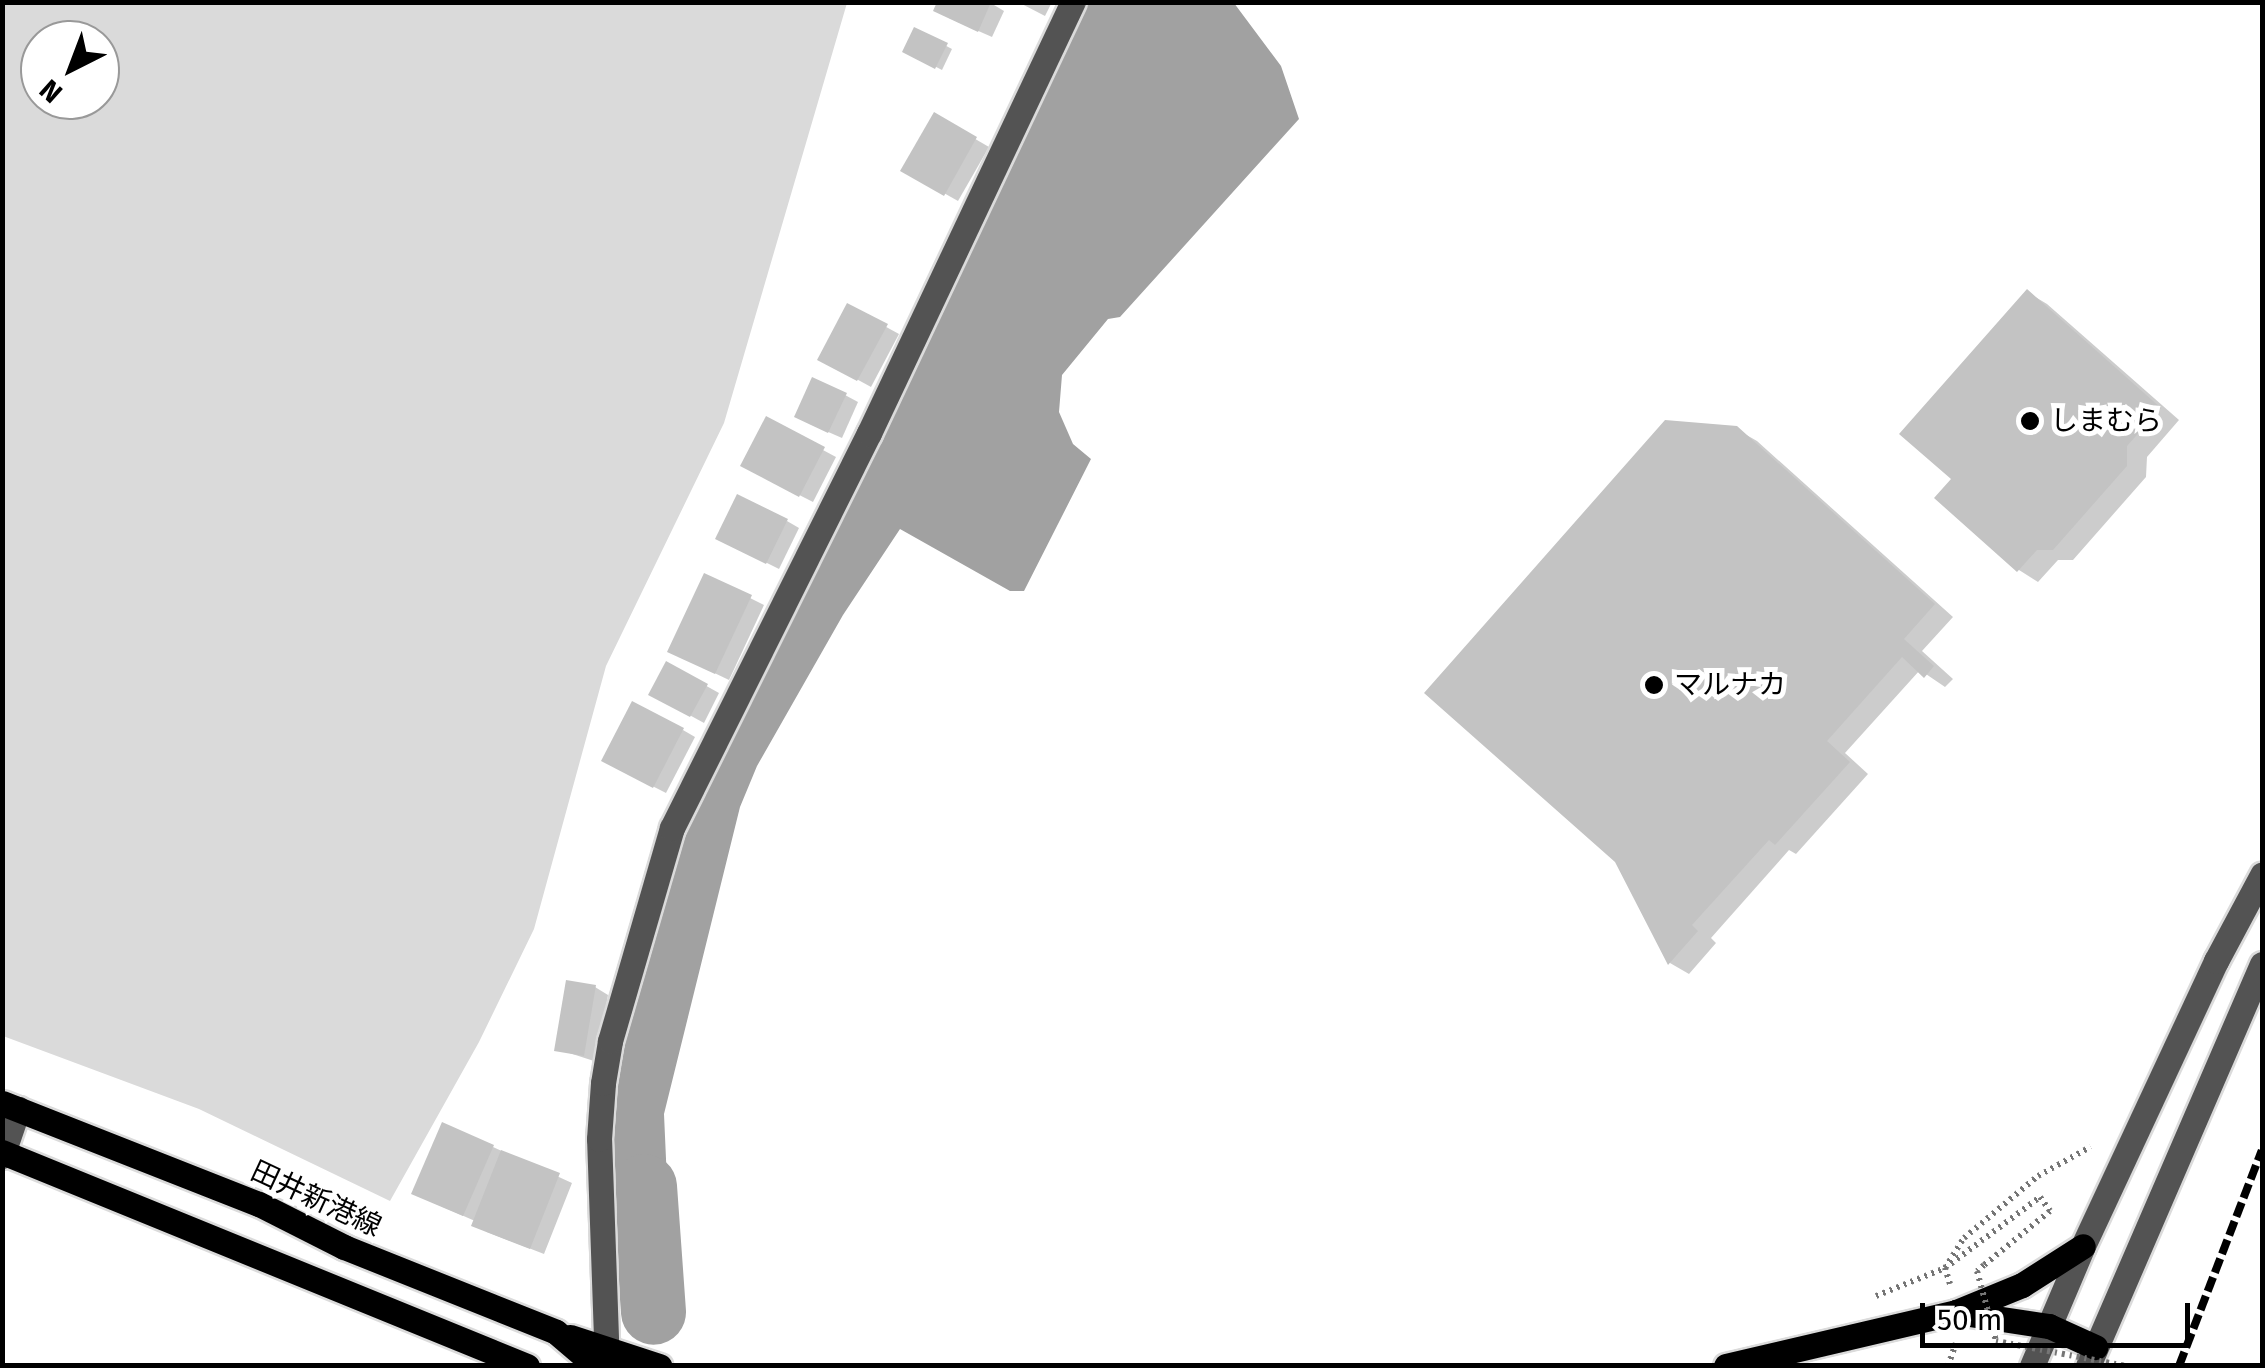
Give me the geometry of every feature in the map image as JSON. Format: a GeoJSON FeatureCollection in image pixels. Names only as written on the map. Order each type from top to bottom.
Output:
{"type":"FeatureCollection","features":[{"type":"Feature","properties":{"kind":"main road","name":"田井新港線"},"geometry":{"type":"LineString","coordinates":[[10,1106],[259,1204],[344,1247],[556,1332],[608,1358]]}},
{"type":"Feature","properties":{"kind":"main road"},"geometry":{"type":"LineString","coordinates":[[3,1153],[527,1366]]}},
{"type":"Feature","properties":{"kind":"main road"},"geometry":{"type":"LineString","coordinates":[[1958,1323],[2083,1246]]}},
{"type":"Feature","properties":{"kind":"main road"},"geometry":{"type":"LineString","coordinates":[[1726,1366],[1958,1323],[2049,1326],[2092,1356]]}},
{"type":"Feature","properties":{"kind":"main road"},"geometry":{"type":"LineString","coordinates":[[608,1358],[659,1366]]}},
{"type":"Feature","properties":{"kind":"street"},"geometry":{"type":"LineString","coordinates":[[608,1358],[599,1138],[602,1083],[610,1041],[672,828],[869,434],[1073,2]]}},
{"type":"Feature","properties":{"kind":"street"},"geometry":{"type":"LineString","coordinates":[[2032,1366],[2083,1246],[2216,961],[2262,875]]}},
{"type":"Feature","properties":{"kind":"street"},"geometry":{"type":"LineString","coordinates":[[2092,1356],[2262,964]]}},
{"type":"Feature","properties":{"kind":"street"},"geometry":{"type":"LineString","coordinates":[[3,1153],[10,1106]]}},
{"type":"Feature","properties":{"kind":"path"},"geometry":{"type":"LineString","coordinates":[[1945,1268],[1964,1238],[2038,1176],[2090,1147]]}},
{"type":"Feature","properties":{"kind":"path"},"geometry":{"type":"LineString","coordinates":[[1866,1300],[1945,1268],[1993,1236],[2040,1197],[2050,1210],[1976,1271],[1996,1341],[2126,1366]]}},
{"type":"Feature","properties":{"kind":"path"},"geometry":{"type":"LineString","coordinates":[[1948,1366],[1958,1323]]}},
{"type":"Feature","properties":{"kind":"shaded area"},"geometry":{"type":"Polygon","coordinates":[[[2,3],[847,3],[724,423],[606,666],[534,929],[479,1042],[390,1201],[199,1109],[3,1036],[2,3]]]}},
{"type":"Feature","properties":{"kind":"shaded area"},"geometry":{"type":"Polygon","coordinates":[[[1082,3],[1234,3],[1281,66],[1299,119],[1120,317],[1108,319],[1062,375],[1059,412],[1073,444],[1091,459],[1024,591],[1010,591],[900,529],[843,615],[757,766],[740,807],[664,1114],[671,1271],[614,1274],[608,1129],[619,1035],[677,830],[1082,3]]]}},
{"type":"Feature","properties":{"kind":"shaded area"},"geometry":{"type":"Polygon","coordinates":[[[627,1290],[665,1291],[665,1298],[673,1298],[672,1365],[622,1303],[627,1290]]]}},
{"type":"Feature","properties":{"kind":"pier"},"geometry":{"type":"Polygon","coordinates":[[[619,1302],[676,1328],[676,1365],[621,1365],[619,1302]]]}},
{"type":"Feature","properties":{"kind":"building"},"geometry":{"type":"Polygon","coordinates":[[[937,2],[991,2],[978,32],[933,11],[937,2]]]}},
{"type":"Feature","properties":{"kind":"building"},"geometry":{"type":"Polygon","coordinates":[[[914,27],[948,43],[935,69],[902,52],[914,27]]]}},
{"type":"Feature","properties":{"kind":"building"},"geometry":{"type":"Polygon","coordinates":[[[934,112],[977,137],[944,196],[900,171],[934,112]]]}},
{"type":"Feature","properties":{"kind":"building","name":"しまむら"},"geometry":{"type":"Polygon","coordinates":[[[2027,289],[2161,408],[2127,446],[2127,466],[2053,550],[2037,550],[2017,572],[1934,498],[1951,479],[1899,434],[2027,289]]]}},
{"type":"Feature","properties":{"kind":"building"},"geometry":{"type":"Polygon","coordinates":[[[847,303],[888,324],[857,381],[817,360],[847,303]]]}},
{"type":"Feature","properties":{"kind":"building"},"geometry":{"type":"Polygon","coordinates":[[[812,377],[847,393],[828,433],[794,417],[812,377]]]}},
{"type":"Feature","properties":{"kind":"building"},"geometry":{"type":"Polygon","coordinates":[[[766,416],[825,447],[799,497],[740,466],[766,416]]]}},
{"type":"Feature","properties":{"kind":"building","name":"マルナカ"},"geometry":{"type":"Polygon","coordinates":[[[1665,420],[1737,426],[1935,604],[1904,639],[1934,666],[1924,678],[1902,657],[1827,741],[1850,762],[1775,845],[1769,840],[1692,925],[1698,931],[1668,965],[1615,862],[1424,693],[1665,420]]]}},
{"type":"Feature","properties":{"kind":"building"},"geometry":{"type":"Polygon","coordinates":[[[737,494],[788,519],[766,564],[715,539],[737,494]]]}},
{"type":"Feature","properties":{"kind":"building"},"geometry":{"type":"Polygon","coordinates":[[[704,573],[752,595],[715,674],[667,652],[704,573]]]}},
{"type":"Feature","properties":{"kind":"building"},"geometry":{"type":"Polygon","coordinates":[[[666,661],[708,684],[690,717],[648,695],[666,661]]]}},
{"type":"Feature","properties":{"kind":"building"},"geometry":{"type":"Polygon","coordinates":[[[632,701],[684,728],[653,788],[601,761],[632,701]]]}},
{"type":"Feature","properties":{"kind":"building"},"geometry":{"type":"Polygon","coordinates":[[[566,980],[596,985],[584,1056],[554,1051],[566,980]]]}},
{"type":"Feature","properties":{"kind":"building"},"geometry":{"type":"Polygon","coordinates":[[[442,1122],[494,1145],[463,1216],[411,1194],[442,1122]]]}},
{"type":"Feature","properties":{"kind":"building"},"geometry":{"type":"Polygon","coordinates":[[[501,1150],[560,1173],[530,1249],[471,1226],[501,1150]]]}},
{"type":"Feature","properties":{"kind":"waterway"},"geometry":{"type":"LineString","coordinates":[[644,1186],[653,1312]]}},
{"type":"Feature","properties":{"kind":"railway"},"geometry":{"type":"LineString","coordinates":[[2179,1366],[2262,1150]]}},
{"type":"Feature","properties":{"kind":"place","name":"しまむら"},"geometry":{"type":"Point","coordinates":[2030,421]}},
{"type":"Feature","properties":{"kind":"place","name":"マルナカ"},"geometry":{"type":"Point","coordinates":[1654,685]}}]}
